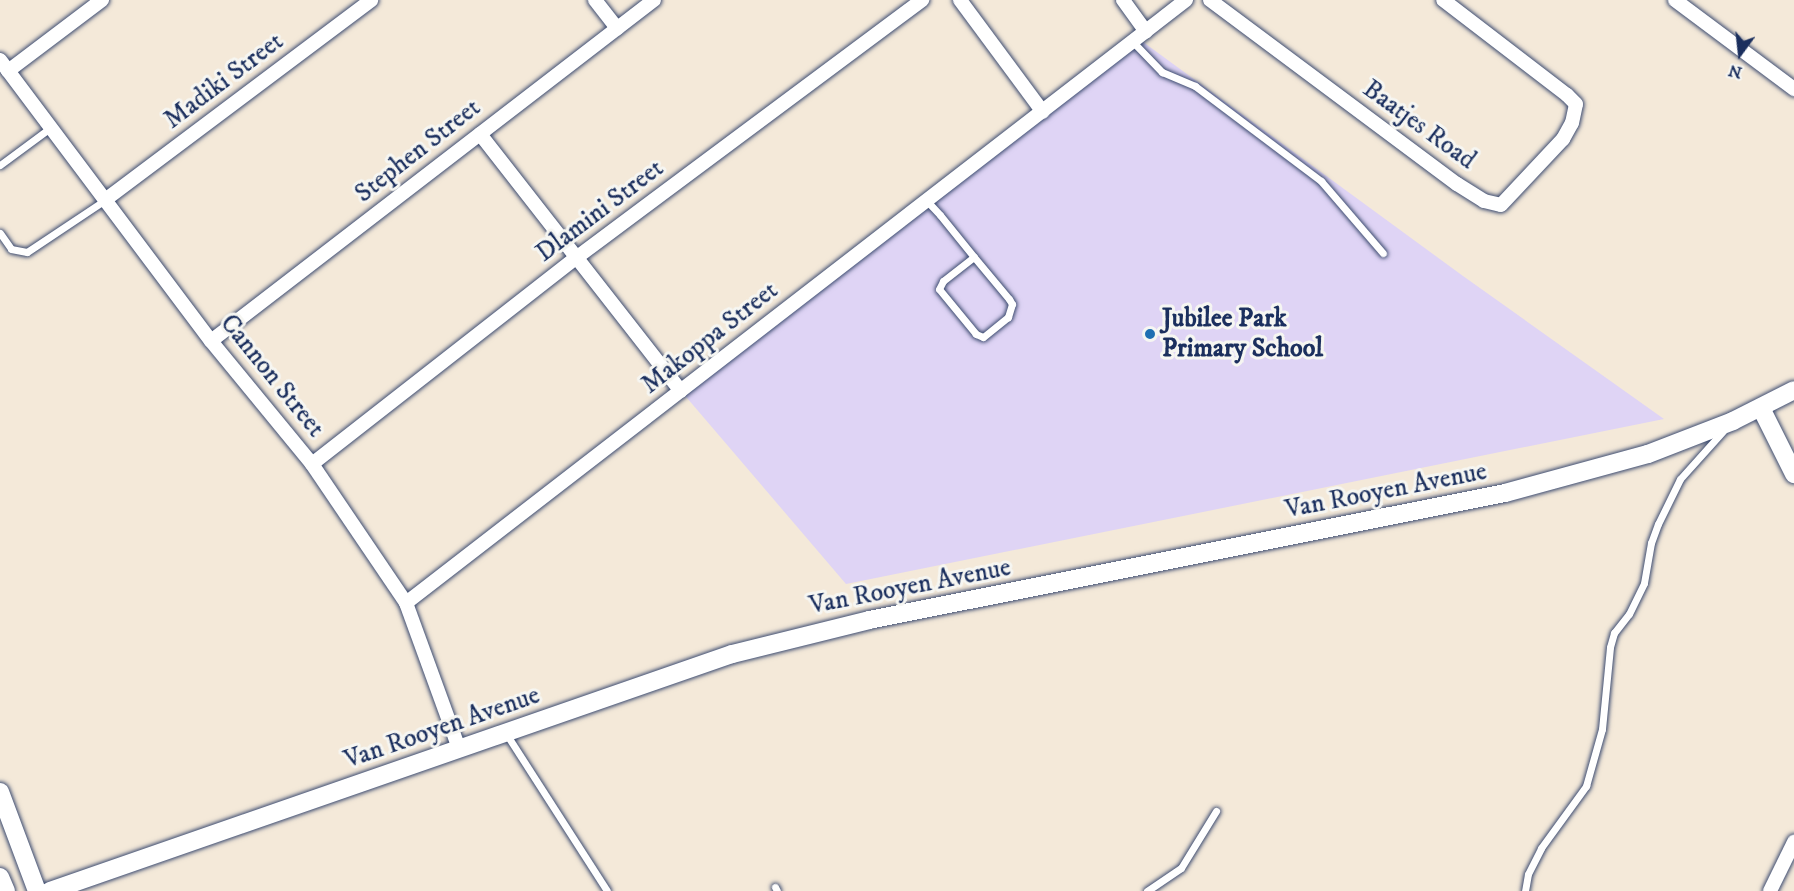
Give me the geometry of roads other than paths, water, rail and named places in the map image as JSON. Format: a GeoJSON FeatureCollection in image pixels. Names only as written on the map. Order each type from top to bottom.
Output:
{"type":"FeatureCollection","features":[{"type":"Feature","properties":{"kind":"street"},"geometry":{"type":"LineString","coordinates":[[3,69],[102,0]]}},
{"type":"Feature","properties":{"kind":"street","name":"Madiki Street"},"geometry":{"type":"LineString","coordinates":[[105,200],[371,0]]}},
{"type":"Feature","properties":{"kind":"street"},"geometry":{"type":"LineString","coordinates":[[595,0],[617,28]]}},
{"type":"Feature","properties":{"kind":"street","name":"Stephen Street"},"geometry":{"type":"LineString","coordinates":[[211,341],[654,0]]}},
{"type":"Feature","properties":{"kind":"street","name":"Dlamini Street"},"geometry":{"type":"LineString","coordinates":[[312,464],[576,258],[922,0]]}},
{"type":"Feature","properties":{"kind":"street"},"geometry":{"type":"LineString","coordinates":[[960,0],[1042,112]]}},
{"type":"Feature","properties":{"kind":"street"},"geometry":{"type":"LineString","coordinates":[[1123,0],[1146,32]]}},
{"type":"Feature","properties":{"kind":"street","name":"Makoppa Street"},"geometry":{"type":"LineString","coordinates":[[406,603],[1186,0]]}},
{"type":"Feature","properties":{"kind":"street","name":"Baatjes Road"},"geometry":{"type":"LineString","coordinates":[[1210,0],[1484,201],[1501,206],[1563,139],[1572,123],[1575,104],[1567,95],[1443,0]]}},
{"type":"Feature","properties":{"kind":"street"},"geometry":{"type":"LineString","coordinates":[[1675,0],[1794,88]]}},
{"type":"Feature","properties":{"kind":"street","name":"Cannon Street"},"geometry":{"type":"LineString","coordinates":[[3,69],[51,128],[211,341],[312,464],[406,603],[459,749]]}},
{"type":"Feature","properties":{"kind":"street"},"geometry":{"type":"LineString","coordinates":[[480,134],[681,391]]}},
{"type":"Feature","properties":{"kind":"street","name":"Van Rooyen Avenue"},"geometry":{"type":"LineString","coordinates":[[50,891],[732,654],[786,639],[991,595],[1505,493],[1648,454],[1733,421],[1794,390]]}},
{"type":"Feature","properties":{"kind":"street"},"geometry":{"type":"LineString","coordinates":[[1761,408],[1794,474]]}},
{"type":"Feature","properties":{"kind":"street"},"geometry":{"type":"LineString","coordinates":[[0,792],[37,891]]}},
{"type":"Feature","properties":{"kind":"street"},"geometry":{"type":"LineString","coordinates":[[1770,891],[1794,842]]}},
{"type":"Feature","properties":{"kind":"street"},"geometry":{"type":"LineString","coordinates":[[0,877],[6,891]]}},
{"type":"Feature","properties":{"kind":"lane"},"geometry":{"type":"LineString","coordinates":[[1133,42],[1162,72],[1195,86],[1321,181],[1383,253]]}},
{"type":"Feature","properties":{"kind":"lane"},"geometry":{"type":"LineString","coordinates":[[0,165],[51,128]]}},
{"type":"Feature","properties":{"kind":"lane"},"geometry":{"type":"LineString","coordinates":[[0,233],[11,249],[27,252],[105,200]]}},
{"type":"Feature","properties":{"kind":"lane"},"geometry":{"type":"LineString","coordinates":[[927,201],[974,257],[1012,304],[1008,317],[983,337],[976,334],[939,289],[943,281],[974,257]]}},
{"type":"Feature","properties":{"kind":"lane"},"geometry":{"type":"LineString","coordinates":[[1525,891],[1528,874],[1541,848],[1586,786],[1602,729],[1610,647],[1614,633],[1629,614],[1644,582],[1651,543],[1658,524],[1680,479],[1733,421]]}},
{"type":"Feature","properties":{"kind":"lane"},"geometry":{"type":"LineString","coordinates":[[506,733],[608,891]]}},
{"type":"Feature","properties":{"kind":"lane"},"geometry":{"type":"LineString","coordinates":[[1147,891],[1181,868],[1216,811]]}},
{"type":"Feature","properties":{"kind":"place","name":"Jubilee Park Primary School"},"geometry":{"type":"Point","coordinates":[1150,334]}}]}
